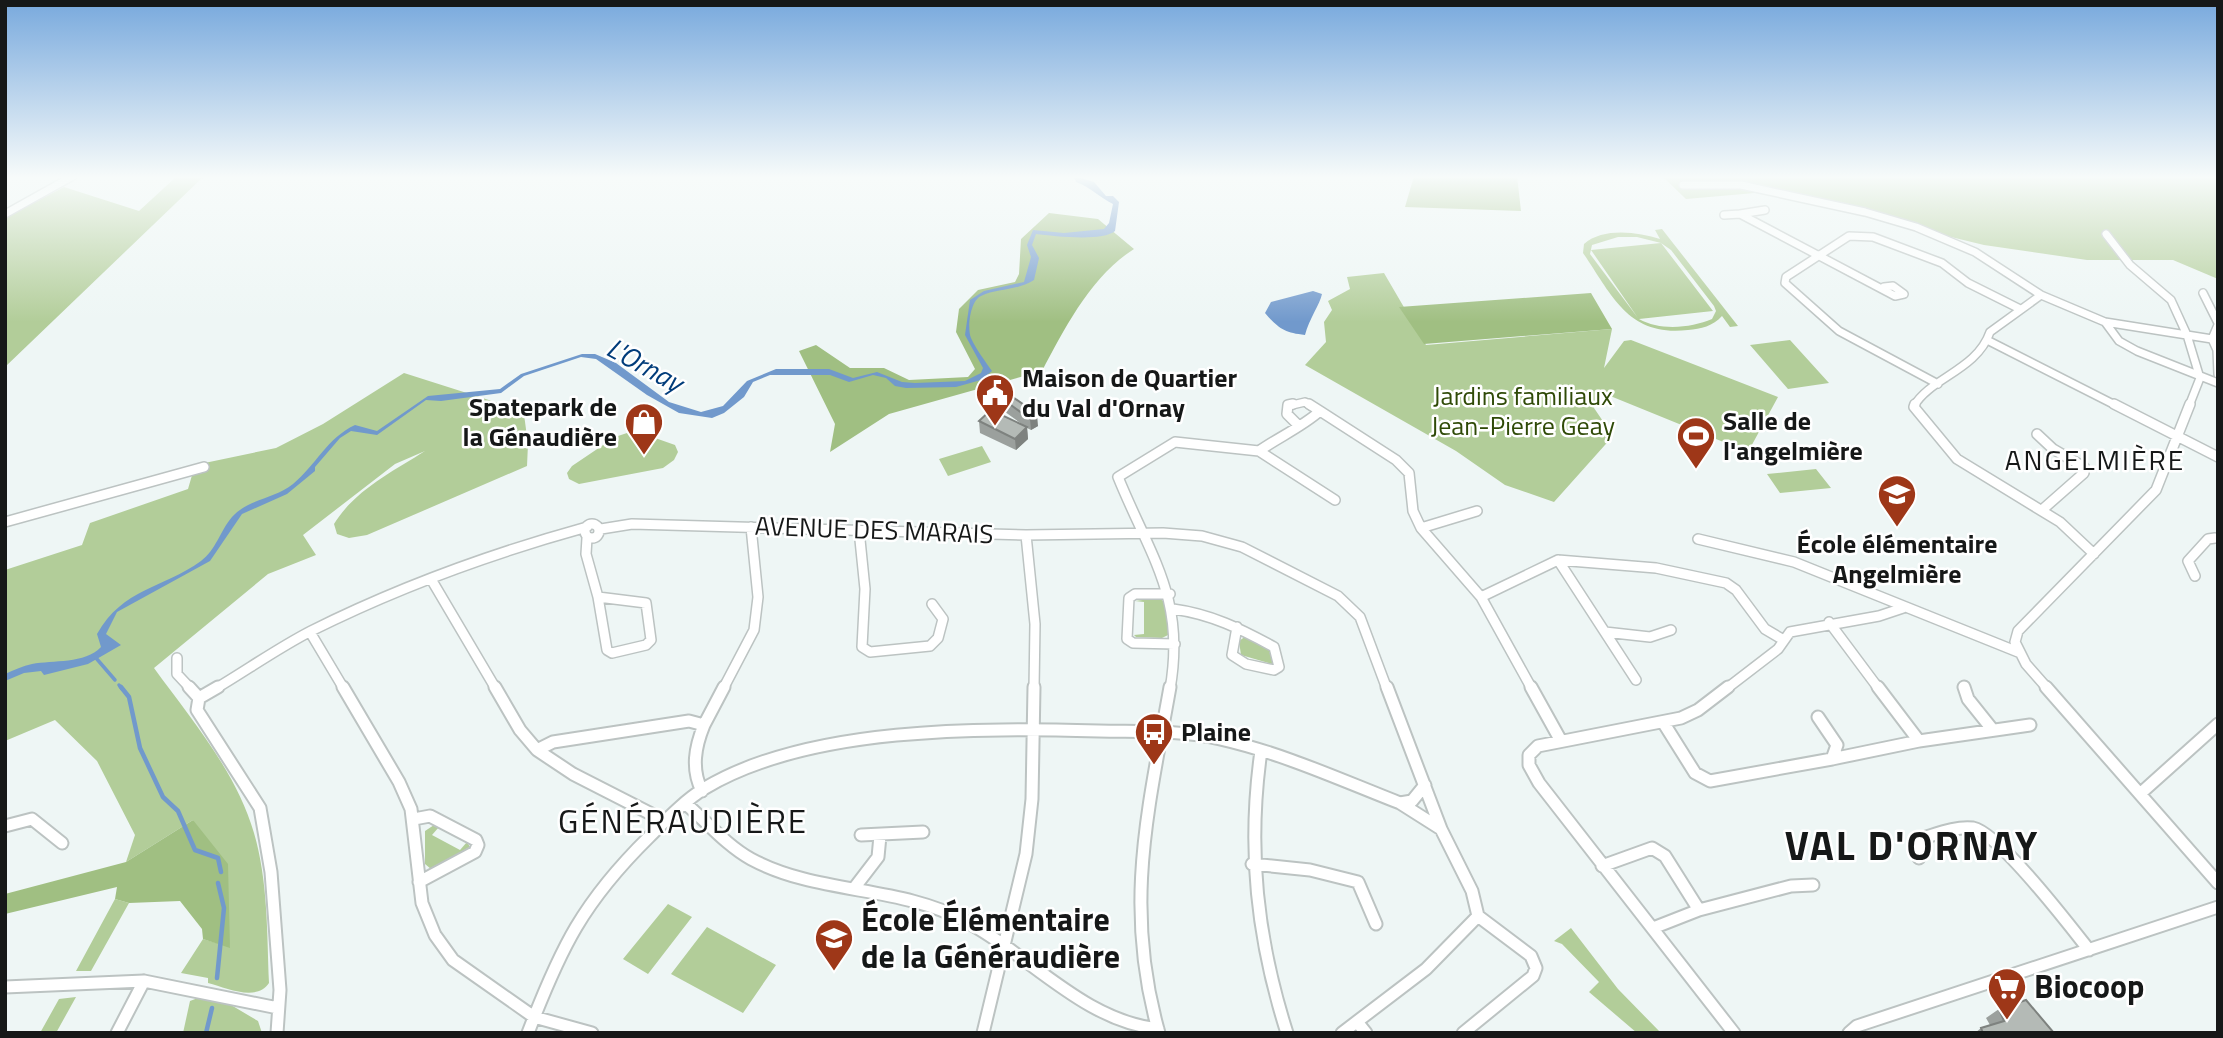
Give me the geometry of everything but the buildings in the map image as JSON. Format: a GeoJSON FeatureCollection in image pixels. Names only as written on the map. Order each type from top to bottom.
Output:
{"type":"FeatureCollection","features":[{"type":"Feature","properties":{"kind":"street"},"geometry":{"type":"LineString","coordinates":[[1760,224],[1884,287]]}},
{"type":"Feature","properties":{"kind":"street"},"geometry":{"type":"LineString","coordinates":[[1906,224],[1968,248],[2041,295],[2105,322],[2213,340]]}},
{"type":"Feature","properties":{"kind":"street"},"geometry":{"type":"LineString","coordinates":[[2106,234],[2130,265],[2171,300],[2188,335],[2199,376],[2179,438],[2156,490],[2018,631],[2015,642],[2018,652],[2218,883]]}},
{"type":"Feature","properties":{"kind":"street"},"geometry":{"type":"LineString","coordinates":[[1938,384],[1839,331],[1785,283],[1786,277],[1849,236],[1886,240],[1942,263],[1968,284],[2020,309]]}},
{"type":"Feature","properties":{"kind":"street"},"geometry":{"type":"LineString","coordinates":[[2203,293],[2218,324],[2213,340],[2217,350],[2218,374]]}},
{"type":"Feature","properties":{"kind":"street"},"geometry":{"type":"LineString","coordinates":[[2041,295],[1990,332],[1989,341],[1916,402],[1917,414],[1957,460],[2060,522],[2094,554]]}},
{"type":"Feature","properties":{"kind":"street"},"geometry":{"type":"LineString","coordinates":[[2105,322],[2119,341],[2137,351],[2218,383]]}},
{"type":"Feature","properties":{"kind":"street"},"geometry":{"type":"LineString","coordinates":[[1989,341],[2218,457]]}},
{"type":"Feature","properties":{"kind":"street"},"geometry":{"type":"LineString","coordinates":[[1298,425],[1287,414],[1288,405],[1305,401],[1396,460],[1409,472],[1413,511],[1420,528],[1481,597],[1561,741]]}},
{"type":"Feature","properties":{"kind":"street"},"geometry":{"type":"LineString","coordinates":[[1259,451],[1298,425],[1308,422],[1320,411]]}},
{"type":"Feature","properties":{"kind":"street"},"geometry":{"type":"LineString","coordinates":[[2037,434],[2053,449],[2084,467],[2084,473],[2042,510]]}},
{"type":"Feature","properties":{"kind":"street"},"geometry":{"type":"LineString","coordinates":[[686,804],[726,841],[752,860],[795,875],[949,911],[1110,1017],[1132,1026],[1158,1031],[1142,941],[1141,856],[1145,810],[1175,644],[1173,609],[1170,594],[1146,533],[1118,477],[1175,442],[1259,451],[1335,500]]}},
{"type":"Feature","properties":{"kind":"street"},"geometry":{"type":"LineString","coordinates":[[5,522],[204,467]]}},
{"type":"Feature","properties":{"kind":"street"},"geometry":{"type":"LineString","coordinates":[[1420,528],[1477,511]]}},
{"type":"Feature","properties":{"kind":"street","name":"AVENUE DES MARAIS"},"geometry":{"type":"LineString","coordinates":[[199,698],[310,632],[431,579],[554,535],[600,532],[632,524],[1026,535],[1146,533],[1202,536],[1242,547],[1338,596],[1360,617],[1441,829],[1472,891],[1478,916]]}},
{"type":"Feature","properties":{"kind":"street"},"geometry":{"type":"LineString","coordinates":[[702,791],[695,774],[696,750],[704,725],[754,630],[758,597],[751,527]]}},
{"type":"Feature","properties":{"kind":"street"},"geometry":{"type":"LineString","coordinates":[[859,530],[865,589],[862,647],[870,652],[930,646],[938,638],[943,619],[932,604]]}},
{"type":"Feature","properties":{"kind":"street"},"geometry":{"type":"LineString","coordinates":[[586,554],[600,532]]}},
{"type":"Feature","properties":{"kind":"street"},"geometry":{"type":"LineString","coordinates":[[586,533],[586,554],[598,597],[607,650],[612,653],[646,645],[651,640],[646,603],[598,597]]}},
{"type":"Feature","properties":{"kind":"street"},"geometry":{"type":"LineString","coordinates":[[983,1033],[1026,854],[1032,799],[1035,624],[1026,535]]}},
{"type":"Feature","properties":{"kind":"street"},"geometry":{"type":"LineString","coordinates":[[2195,576],[2188,561],[2208,539],[2217,535]]}},
{"type":"Feature","properties":{"kind":"street"},"geometry":{"type":"LineString","coordinates":[[1698,539],[1794,562],[2018,652]]}},
{"type":"Feature","properties":{"kind":"street"},"geometry":{"type":"LineString","coordinates":[[1481,597],[1558,560],[1656,568],[1726,583],[1736,590],[1765,629],[1782,639]]}},
{"type":"Feature","properties":{"kind":"street"},"geometry":{"type":"LineString","coordinates":[[1558,560],[1636,680]]}},
{"type":"Feature","properties":{"kind":"street"},"geometry":{"type":"LineString","coordinates":[[431,579],[520,730],[537,750],[573,774],[664,821]]}},
{"type":"Feature","properties":{"kind":"street"},"geometry":{"type":"LineString","coordinates":[[1170,594],[1135,594],[1129,598],[1127,639],[1133,643],[1175,644]]}},
{"type":"Feature","properties":{"kind":"street"},"geometry":{"type":"LineString","coordinates":[[1734,1033],[1539,783],[1529,765],[1529,755],[1538,746],[1681,718],[1698,710],[1777,649],[1782,639],[1790,632],[1829,622],[1879,616],[1903,608]]}},
{"type":"Feature","properties":{"kind":"street"},"geometry":{"type":"LineString","coordinates":[[1173,609],[1206,613],[1237,626],[1274,647],[1279,667],[1274,670],[1235,659],[1232,654],[1237,626]]}},
{"type":"Feature","properties":{"kind":"street"},"geometry":{"type":"LineString","coordinates":[[1829,622],[1919,741]]}},
{"type":"Feature","properties":{"kind":"street"},"geometry":{"type":"LineString","coordinates":[[1605,632],[1650,637],[1671,630]]}},
{"type":"Feature","properties":{"kind":"street"},"geometry":{"type":"LineString","coordinates":[[310,632],[399,782],[414,819],[422,903],[435,935],[453,960],[534,1017],[592,1033]]}},
{"type":"Feature","properties":{"kind":"street"},"geometry":{"type":"LineString","coordinates":[[177,659],[177,674],[199,698],[197,710],[260,808],[271,872],[280,990],[276,1033]]}},
{"type":"Feature","properties":{"kind":"street"},"geometry":{"type":"LineString","coordinates":[[1964,687],[1968,699],[1992,729]]}},
{"type":"Feature","properties":{"kind":"street"},"geometry":{"type":"LineString","coordinates":[[1818,717],[1837,745],[1832,759]]}},
{"type":"Feature","properties":{"kind":"street"},"geometry":{"type":"LineString","coordinates":[[537,750],[554,742],[689,721],[704,725]]}},
{"type":"Feature","properties":{"kind":"street"},"geometry":{"type":"LineString","coordinates":[[1663,722],[1695,773],[1710,781],[1919,741],[2031,725]]}},
{"type":"Feature","properties":{"kind":"street"},"geometry":{"type":"LineString","coordinates":[[2141,793],[2218,724]]}},
{"type":"Feature","properties":{"kind":"street"},"geometry":{"type":"LineString","coordinates":[[528,1033],[573,931],[604,883],[664,821],[702,791],[758,764],[811,751],[948,733],[1034,728],[1195,734],[1261,751],[1400,803],[1441,829]]}},
{"type":"Feature","properties":{"kind":"street"},"geometry":{"type":"LineString","coordinates":[[1261,751],[1255,782],[1252,864],[1255,906],[1269,972],[1287,1033]]}},
{"type":"Feature","properties":{"kind":"street"},"geometry":{"type":"LineString","coordinates":[[1400,803],[1412,801],[1425,785]]}},
{"type":"Feature","properties":{"kind":"street"},"geometry":{"type":"LineString","coordinates":[[414,819],[430,816],[476,840],[478,845],[475,852],[419,883]]}},
{"type":"Feature","properties":{"kind":"street"},"geometry":{"type":"LineString","coordinates":[[5,826],[33,819],[62,843]]}},
{"type":"Feature","properties":{"kind":"street"},"geometry":{"type":"LineString","coordinates":[[1919,858],[1920,839],[1965,827],[1991,834],[2030,883],[2041,889],[2090,950]]}},
{"type":"Feature","properties":{"kind":"street"},"geometry":{"type":"LineString","coordinates":[[861,835],[923,832]]}},
{"type":"Feature","properties":{"kind":"street"},"geometry":{"type":"LineString","coordinates":[[855,887],[878,857],[880,836]]}},
{"type":"Feature","properties":{"kind":"street"},"geometry":{"type":"LineString","coordinates":[[1602,866],[1652,848],[1665,856],[1699,910]]}},
{"type":"Feature","properties":{"kind":"street"},"geometry":{"type":"LineString","coordinates":[[1252,864],[1310,870],[1358,882],[1376,924]]}},
{"type":"Feature","properties":{"kind":"street"},"geometry":{"type":"LineString","coordinates":[[1653,928],[1699,910],[1791,887],[1813,885]]}},
{"type":"Feature","properties":{"kind":"street"},"geometry":{"type":"LineString","coordinates":[[1849,1033],[1857,1026],[2218,907]]}},
{"type":"Feature","properties":{"kind":"street"},"geometry":{"type":"LineString","coordinates":[[1342,1033],[1362,1028],[1478,916],[1531,956],[1536,968],[1532,976],[1463,1033]]}},
{"type":"Feature","properties":{"kind":"street"},"geometry":{"type":"LineString","coordinates":[[5,987],[144,981],[278,1008]]}},
{"type":"Feature","properties":{"kind":"street"},"geometry":{"type":"LineString","coordinates":[[117,1033],[144,981]]}},
{"type":"Feature","properties":{"kind":"green space"},"geometry":{"type":"Polygon","coordinates":[[[5,224],[154,224],[5,367],[5,224]]]}},
{"type":"Feature","properties":{"kind":"green space"},"geometry":{"type":"Polygon","coordinates":[[[1037,224],[1105,224],[1134,249],[1105,273],[1092,288],[1042,371],[889,414],[830,452],[835,424],[799,351],[816,345],[850,368],[884,368],[909,380],[968,377],[975,369],[956,332],[959,309],[978,290],[1015,282],[1019,274],[1021,239],[1037,224]]]}},
{"type":"Feature","properties":{"kind":"green space"},"geometry":{"type":"Polygon","coordinates":[[[1899,224],[2218,224],[2218,279],[2173,260],[2087,260],[1984,245],[1899,224]]]}},
{"type":"Feature","properties":{"kind":"green space"},"geometry":{"type":"Polygon","coordinates":[[[1662,229],[1738,326],[1730,327],[1722,316],[1711,325],[1693,330],[1650,327],[1636,320],[1613,298],[1583,253],[1584,244],[1601,235],[1621,232],[1660,239],[1655,230],[1662,229]],[[1618,237],[1592,245],[1590,254],[1638,318],[1591,250],[1661,243],[1637,237],[1618,237]],[[1661,243],[1713,311],[1639,319],[1656,325],[1676,327],[1712,319],[1716,311],[1714,306],[1671,250],[1661,243]]]}},
{"type":"Feature","properties":{"kind":"green space","name":"Jardins familiaux Jean-Pierre Geay"},"geometry":{"type":"Polygon","coordinates":[[[1384,273],[1426,345],[1612,329],[1604,368],[1624,341],[1631,340],[1778,397],[1748,452],[1598,391],[1594,408],[1613,436],[1554,502],[1505,485],[1456,451],[1305,365],[1326,342],[1324,322],[1332,310],[1328,301],[1350,289],[1347,277],[1384,273]]]}},
{"type":"Feature","properties":{"kind":"green space"},"geometry":{"type":"Polygon","coordinates":[[[1591,293],[1612,329],[1424,344],[1399,307],[1591,293]]]}},
{"type":"Feature","properties":{"kind":"green space"},"geometry":{"type":"Polygon","coordinates":[[[1790,340],[1829,383],[1788,389],[1750,345],[1790,340]]]}},
{"type":"Feature","properties":{"kind":"green space"},"geometry":{"type":"Polygon","coordinates":[[[404,373],[517,409],[523,407],[528,444],[527,466],[367,535],[349,538],[337,534],[334,524],[352,501],[425,451],[395,464],[303,535],[316,555],[268,574],[154,668],[224,767],[246,810],[259,851],[266,907],[269,983],[257,992],[249,993],[208,983],[208,978],[181,973],[203,939],[230,947],[193,820],[126,862],[135,835],[97,761],[55,720],[5,741],[5,570],[82,545],[90,523],[188,489],[195,465],[276,448],[323,424],[404,373]]]}},
{"type":"Feature","properties":{"kind":"green space"},"geometry":{"type":"Polygon","coordinates":[[[627,433],[641,433],[675,445],[678,452],[674,460],[663,468],[579,484],[569,479],[567,473],[572,466],[615,437],[627,433]]]}},
{"type":"Feature","properties":{"kind":"green space"},"geometry":{"type":"Polygon","coordinates":[[[982,446],[991,462],[948,476],[939,459],[982,446]]]}},
{"type":"Feature","properties":{"kind":"green space"},"geometry":{"type":"Polygon","coordinates":[[[1816,469],[1831,488],[1780,493],[1767,474],[1816,469]]]}},
{"type":"Feature","properties":{"kind":"green space"},"geometry":{"type":"Polygon","coordinates":[[[1158,598],[1167,603],[1168,635],[1162,638],[1136,637],[1134,635],[1144,634],[1144,602],[1135,601],[1158,598]]]}},
{"type":"Feature","properties":{"kind":"green space"},"geometry":{"type":"Polygon","coordinates":[[[1246,636],[1269,649],[1274,659],[1272,664],[1241,655],[1239,641],[1246,636]]]}},
{"type":"Feature","properties":{"kind":"green space"},"geometry":{"type":"Polygon","coordinates":[[[193,820],[228,864],[230,948],[203,939],[202,929],[180,901],[129,903],[115,899],[117,887],[5,914],[5,894],[126,862],[193,820]]]}},
{"type":"Feature","properties":{"kind":"green space"},"geometry":{"type":"Polygon","coordinates":[[[434,825],[439,827],[432,835],[460,850],[467,842],[470,847],[431,869],[425,864],[425,831],[434,825]]]}},
{"type":"Feature","properties":{"kind":"green space"},"geometry":{"type":"Polygon","coordinates":[[[115,899],[129,903],[91,971],[76,971],[115,899]]]}},
{"type":"Feature","properties":{"kind":"green space"},"geometry":{"type":"Polygon","coordinates":[[[668,904],[692,917],[648,974],[623,959],[668,904]]]}},
{"type":"Feature","properties":{"kind":"green space"},"geometry":{"type":"Polygon","coordinates":[[[707,927],[776,965],[743,1013],[671,974],[707,927]]]}},
{"type":"Feature","properties":{"kind":"green space"},"geometry":{"type":"Polygon","coordinates":[[[1571,928],[1618,989],[1661,1033],[1637,1033],[1589,992],[1599,982],[1562,944],[1554,941],[1571,928]]]}},
{"type":"Feature","properties":{"kind":"green space"},"geometry":{"type":"Polygon","coordinates":[[[203,996],[231,1005],[258,1021],[262,1033],[183,1033],[190,1001],[203,996]]]}},
{"type":"Feature","properties":{"kind":"green space"},"geometry":{"type":"Polygon","coordinates":[[[76,997],[56,1033],[40,1033],[59,999],[76,997]]]}},
{"type":"Feature","properties":{"kind":"water"},"geometry":{"type":"Polygon","coordinates":[[[1108,224],[1116,224],[1115,231],[1100,236],[1036,234],[1032,245],[1039,258],[1034,280],[981,296],[974,303],[970,315],[971,338],[992,371],[981,380],[956,387],[906,388],[895,386],[886,378],[873,375],[849,382],[830,375],[770,375],[753,382],[744,397],[724,413],[712,418],[679,413],[647,395],[596,359],[581,357],[524,376],[501,393],[441,401],[426,400],[377,435],[351,431],[340,438],[315,467],[315,471],[287,494],[242,514],[210,561],[117,612],[106,634],[121,645],[88,664],[44,675],[41,671],[24,673],[5,681],[5,674],[25,666],[78,659],[101,647],[97,634],[119,607],[201,561],[238,511],[293,484],[329,444],[355,425],[377,431],[428,396],[500,389],[521,374],[582,354],[595,354],[616,363],[669,402],[701,412],[723,406],[747,381],[776,369],[829,369],[853,378],[877,372],[902,382],[915,383],[965,381],[981,373],[983,368],[965,335],[970,300],[984,291],[1024,282],[1031,257],[1027,245],[1033,230],[1064,233],[1104,229],[1108,224]]]}},
{"type":"Feature","properties":{"kind":"water"},"geometry":{"type":"Polygon","coordinates":[[[1313,291],[1322,294],[1305,335],[1282,329],[1265,313],[1271,302],[1313,291]]]}},
{"type":"Feature","properties":{"kind":"waterway"},"geometry":{"type":"LineString","coordinates":[[96,658],[115,680]]}},
{"type":"Feature","properties":{"kind":"waterway"},"geometry":{"type":"LineString","coordinates":[[119,685],[122,689]]}},
{"type":"Feature","properties":{"kind":"waterway"},"geometry":{"type":"LineString","coordinates":[[121,687],[129,697],[140,748],[163,797],[178,811],[195,850],[218,858],[221,872]]}},
{"type":"Feature","properties":{"kind":"waterway"},"geometry":{"type":"LineString","coordinates":[[217,978],[224,908],[218,883]]}},
{"type":"Feature","properties":{"kind":"waterway"},"geometry":{"type":"LineString","coordinates":[[206,1033],[212,1008]]}},
{"type":"Feature","properties":{"kind":"place","name":"Maison de Quartier du Val d'Ornay"},"geometry":{"type":"Point","coordinates":[995,427]}},
{"type":"Feature","properties":{"kind":"place","name":"Spatepark de la Génaudière"},"geometry":{"type":"Point","coordinates":[644,456]}},
{"type":"Feature","properties":{"kind":"place","name":"Salle de l'angelmière"},"geometry":{"type":"Point","coordinates":[1696,470]}},
{"type":"Feature","properties":{"kind":"place","name":"École élémentaire Angelmière"},"geometry":{"type":"Point","coordinates":[1897,528]}},
{"type":"Feature","properties":{"kind":"place","name":"Plaine"},"geometry":{"type":"Point","coordinates":[1154,766]}},
{"type":"Feature","properties":{"kind":"place","name":"École Élémentaire de la Généraudière"},"geometry":{"type":"Point","coordinates":[834,972]}},
{"type":"Feature","properties":{"kind":"place","name":"Biocoop"},"geometry":{"type":"Point","coordinates":[2007,1021]}},
{"type":"Feature","properties":{"kind":"district","name":"ANGELMIÈRE"},"geometry":{"type":"Point","coordinates":[2095,460]}},
{"type":"Feature","properties":{"kind":"district","name":"GÉNÉRAUDIÈRE"},"geometry":{"type":"Point","coordinates":[683,821]}},
{"type":"Feature","properties":{"kind":"district","name":"VAL D'ORNAY"},"geometry":{"type":"Point","coordinates":[1912,846]}},
{"type":"Feature","properties":{"kind":"water label","name":"L'Ornay"},"geometry":{"type":"Point","coordinates":[645,365]}}]}
